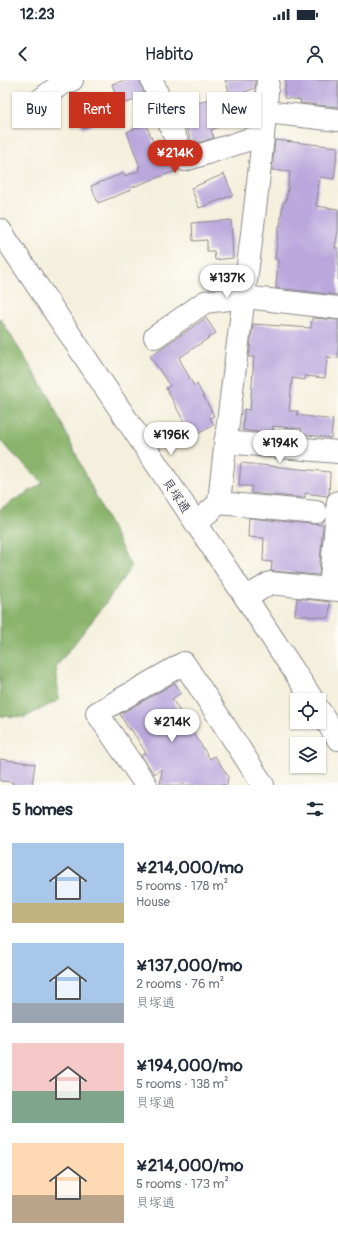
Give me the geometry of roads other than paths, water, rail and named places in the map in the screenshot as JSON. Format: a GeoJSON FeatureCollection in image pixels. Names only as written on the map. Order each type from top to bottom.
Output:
{"type":"FeatureCollection","features":[{"type":"Feature","properties":{"kind":"street"},"geometry":{"type":"LineString","coordinates":[[51,92],[61,84],[72,80]]}},
{"type":"Feature","properties":{"kind":"street"},"geometry":{"type":"LineString","coordinates":[[152,80],[184,160],[263,135]]}},
{"type":"Feature","properties":{"kind":"street"},"geometry":{"type":"LineString","coordinates":[[196,523],[219,503],[225,442],[245,297],[266,112],[268,80]]}},
{"type":"Feature","properties":{"kind":"street"},"geometry":{"type":"LineString","coordinates":[[266,112],[338,120]]}},
{"type":"Feature","properties":{"kind":"street","name":"貝塚通"},"geometry":{"type":"LineString","coordinates":[[0,230],[308,693]]}},
{"type":"Feature","properties":{"kind":"street"},"geometry":{"type":"LineString","coordinates":[[156,337],[205,302],[245,297],[338,308]]}},
{"type":"Feature","properties":{"kind":"street"},"geometry":{"type":"LineString","coordinates":[[225,442],[338,452]]}},
{"type":"Feature","properties":{"kind":"street"},"geometry":{"type":"LineString","coordinates":[[246,598],[270,583],[334,590],[338,502]]}},
{"type":"Feature","properties":{"kind":"street"},"geometry":{"type":"LineString","coordinates":[[219,503],[316,512]]}},
{"type":"Feature","properties":{"kind":"street"},"geometry":{"type":"LineString","coordinates":[[146,785],[97,713],[184,663],[263,785]]}}]}
